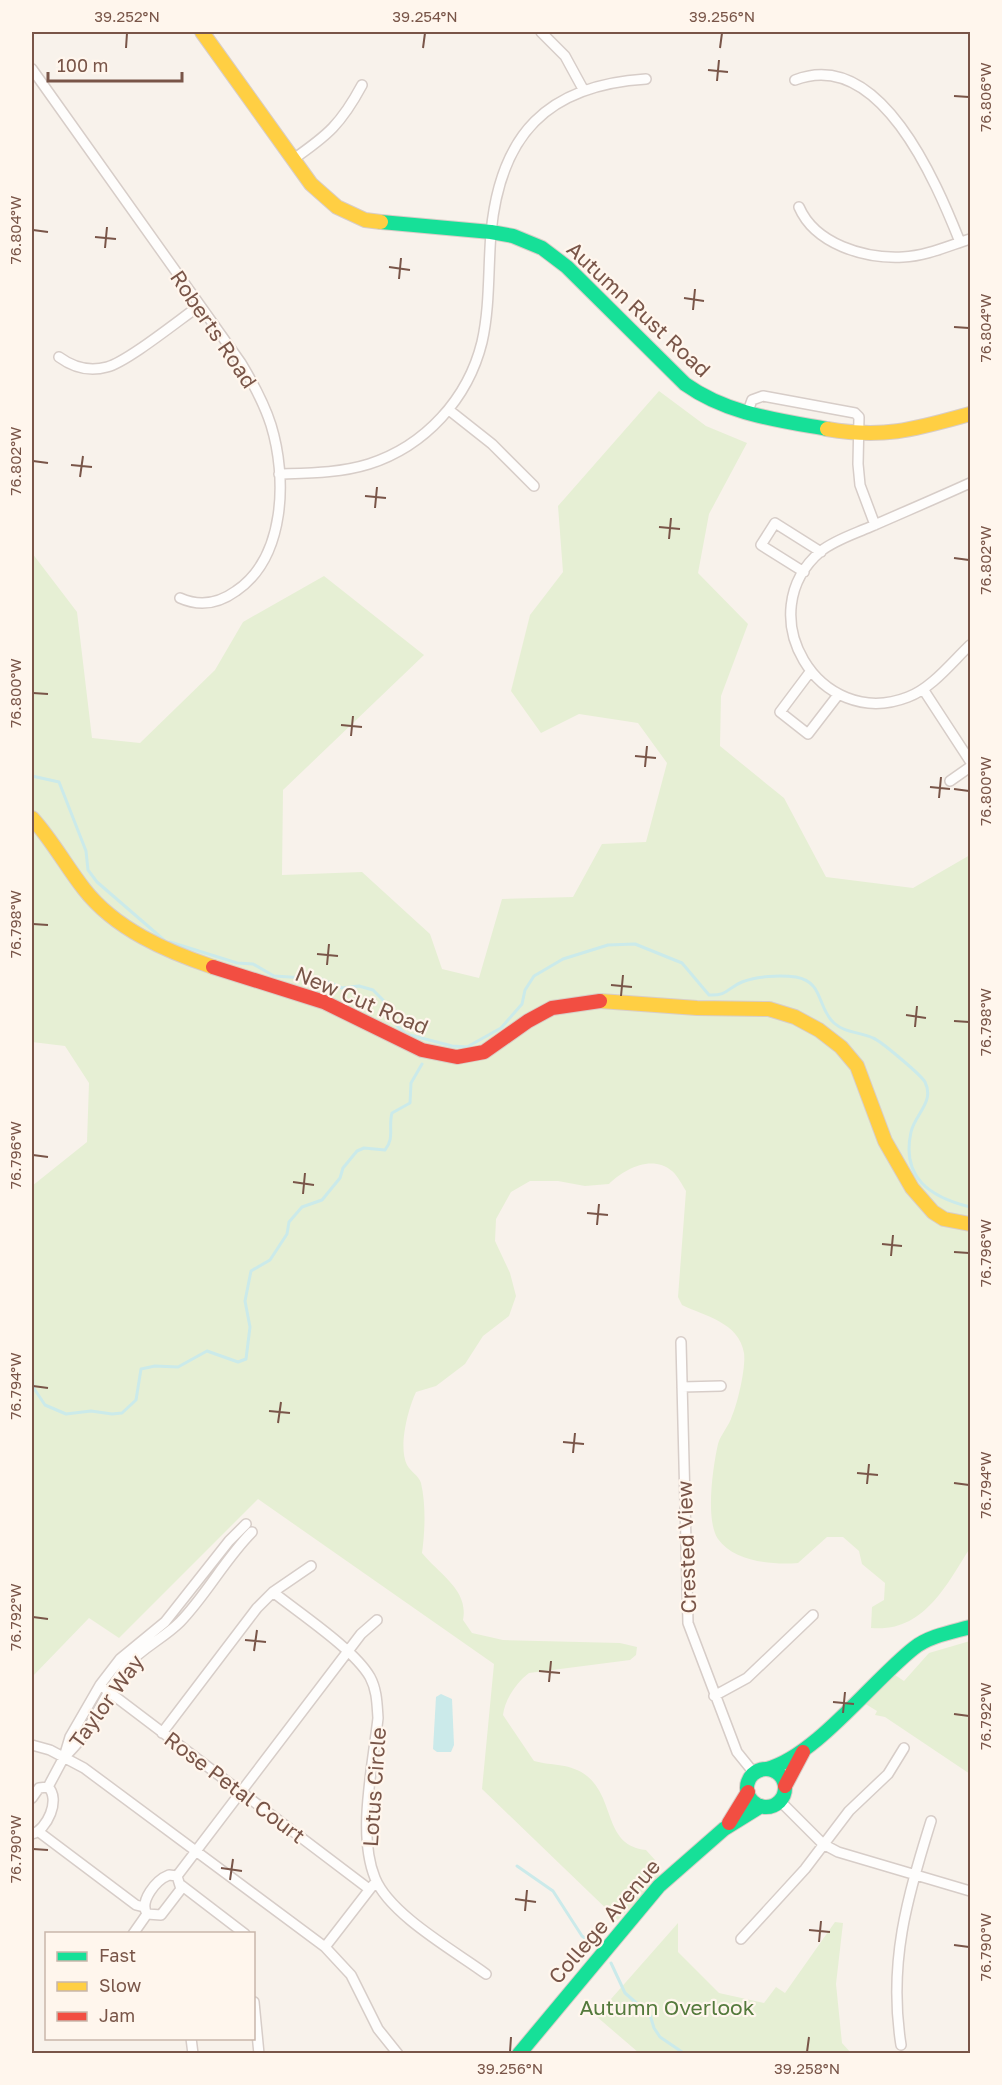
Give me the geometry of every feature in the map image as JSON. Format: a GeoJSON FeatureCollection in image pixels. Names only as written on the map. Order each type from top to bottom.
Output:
{"type":"FeatureCollection","features":[{"type":"Feature","properties":{"kind":"street","name":"Autumn Rust Road"},"geometry":{"type":"LineString","coordinates":[[202,32],[292,160],[324,197],[350,214],[382,223],[491,232],[528,241],[554,255],[685,384],[702,396],[747,414],[860,435],[910,431],[970,414]]}},
{"type":"Feature","properties":{"kind":"street"},"geometry":{"type":"LineString","coordinates":[[540,32],[565,56],[583,89]]}},
{"type":"Feature","properties":{"kind":"street","name":"Roberts Road"},"geometry":{"type":"LineString","coordinates":[[32,69],[256,387],[271,427],[279,474],[274,537],[263,562],[239,590],[215,602],[197,604],[180,598]]}},
{"type":"Feature","properties":{"kind":"street"},"geometry":{"type":"LineString","coordinates":[[795,80],[818,74],[848,82],[879,100],[892,113],[917,151],[960,242]]}},
{"type":"Feature","properties":{"kind":"street"},"geometry":{"type":"LineString","coordinates":[[279,474],[333,471],[371,463],[390,456],[421,437],[449,410],[471,374],[482,341],[491,232],[498,187],[516,146],[540,117],[583,89],[610,82],[646,79]]}},
{"type":"Feature","properties":{"kind":"street"},"geometry":{"type":"LineString","coordinates":[[292,160],[334,129],[349,110],[362,85]]}},
{"type":"Feature","properties":{"kind":"street"},"geometry":{"type":"LineString","coordinates":[[799,207],[811,228],[838,244],[858,252],[903,257],[927,254],[970,238]]}},
{"type":"Feature","properties":{"kind":"street"},"geometry":{"type":"LineString","coordinates":[[59,357],[84,369],[109,367],[200,306]]}},
{"type":"Feature","properties":{"kind":"street"},"geometry":{"type":"LineString","coordinates":[[747,414],[752,400],[763,396],[855,413],[861,422],[858,464],[860,485],[875,525]]}},
{"type":"Feature","properties":{"kind":"street"},"geometry":{"type":"LineString","coordinates":[[449,410],[492,444],[534,486]]}},
{"type":"Feature","properties":{"kind":"street"},"geometry":{"type":"LineString","coordinates":[[970,483],[875,525],[821,552],[804,572],[791,603],[790,619],[796,650],[810,672],[838,695],[868,704],[886,703],[910,696],[923,689],[970,645]]}},
{"type":"Feature","properties":{"kind":"street"},"geometry":{"type":"LineString","coordinates":[[804,572],[761,545],[775,523],[821,552]]}},
{"type":"Feature","properties":{"kind":"street"},"geometry":{"type":"LineString","coordinates":[[810,672],[780,712],[808,734],[838,695]]}},
{"type":"Feature","properties":{"kind":"street"},"geometry":{"type":"LineString","coordinates":[[923,689],[970,761]]}},
{"type":"Feature","properties":{"kind":"street"},"geometry":{"type":"LineString","coordinates":[[950,782],[970,767]]}},
{"type":"Feature","properties":{"kind":"street","name":"New Cut Road"},"geometry":{"type":"LineString","coordinates":[[32,818],[42,828],[86,891],[104,910],[148,941],[324,1002],[414,1048],[457,1057],[484,1052],[540,1013],[571,1003],[625,1001],[711,1008],[755,1006],[797,1018],[840,1045],[854,1061],[865,1084],[884,1141],[926,1205],[945,1220],[970,1224]]}},
{"type":"Feature","properties":{"kind":"street","name":"Crested View"},"geometry":{"type":"LineString","coordinates":[[681,1342],[688,1623],[737,1752],[761,1771]]}},
{"type":"Feature","properties":{"kind":"street"},"geometry":{"type":"LineString","coordinates":[[682,1387],[721,1386]]}},
{"type":"Feature","properties":{"kind":"street","name":"Taylor Way"},"geometry":{"type":"LineString","coordinates":[[249,1528],[180,1622],[141,1651],[108,1691],[79,1744],[64,1756],[70,1737],[100,1685],[120,1659],[165,1622],[229,1541],[249,1528]]}},
{"type":"Feature","properties":{"kind":"street"},"geometry":{"type":"LineString","coordinates":[[162,1733],[257,1608],[273,1592],[311,1566]]}},
{"type":"Feature","properties":{"kind":"street","name":"Lotus Circle"},"geometry":{"type":"LineString","coordinates":[[273,1592],[347,1652],[370,1678],[377,1697],[378,1718],[367,1827],[367,1846],[376,1880],[407,1916],[486,1974]]}},
{"type":"Feature","properties":{"kind":"street"},"geometry":{"type":"LineString","coordinates":[[714,1696],[747,1678],[813,1615]]}},
{"type":"Feature","properties":{"kind":"street"},"geometry":{"type":"LineString","coordinates":[[48,1787],[54,1795],[54,1803],[35,1833],[136,1905],[161,1915],[179,1893],[179,1880],[195,1851],[361,1634],[377,1620]]}},
{"type":"Feature","properties":{"kind":"street"},"geometry":{"type":"LineString","coordinates":[[761,1771],[782,1765],[804,1750],[916,1647],[943,1634],[970,1627]]}},
{"type":"Feature","properties":{"kind":"street","name":"Rose Petal Court"},"geometry":{"type":"LineString","coordinates":[[100,1685],[369,1889]]}},
{"type":"Feature","properties":{"kind":"street"},"geometry":{"type":"LineString","coordinates":[[32,1745],[64,1756],[84,1768],[325,1947],[351,1975],[378,2029],[398,2054]]}},
{"type":"Feature","properties":{"kind":"street"},"geometry":{"type":"LineString","coordinates":[[741,1939],[794,1882],[849,1811],[888,1774],[904,1748]]}},
{"type":"Feature","properties":{"kind":"street"},"geometry":{"type":"LineString","coordinates":[[804,1750],[785,1786],[780,1801],[823,1844],[859,1860],[970,1891]]}},
{"type":"Feature","properties":{"kind":"street"},"geometry":{"type":"LineString","coordinates":[[48,1787],[64,1756]]}},
{"type":"Feature","properties":{"kind":"street"},"geometry":{"type":"LineString","coordinates":[[761,1771],[776,1772],[785,1786]]}},
{"type":"Feature","properties":{"kind":"street","name":"College Avenue"},"geometry":{"type":"LineString","coordinates":[[729,1823],[747,1792],[747,1785],[761,1771]]}},
{"type":"Feature","properties":{"kind":"street"},"geometry":{"type":"LineString","coordinates":[[32,1798],[39,1788],[48,1787]]}},
{"type":"Feature","properties":{"kind":"street"},"geometry":{"type":"LineString","coordinates":[[747,1792],[755,1803],[761,1806]]}},
{"type":"Feature","properties":{"kind":"street","name":"College Avenue"},"geometry":{"type":"LineString","coordinates":[[519,2054],[632,1915],[665,1880],[729,1823],[761,1806],[772,1806],[780,1801]]}},
{"type":"Feature","properties":{"kind":"street"},"geometry":{"type":"LineString","coordinates":[[901,2045],[896,2010],[897,1960],[903,1919],[931,1821]]}},
{"type":"Feature","properties":{"kind":"street"},"geometry":{"type":"LineString","coordinates":[[137,1932],[146,1910],[146,1898],[161,1879],[169,1875],[179,1880],[243,1932]]}},
{"type":"Feature","properties":{"kind":"street"},"geometry":{"type":"LineString","coordinates":[[325,1947],[376,1880]]}},
{"type":"Feature","properties":{"kind":"street"},"geometry":{"type":"LineString","coordinates":[[255,2012],[259,2054]]}},
{"type":"Feature","properties":{"kind":"green space"},"geometry":{"type":"Polygon","coordinates":[[[659,391],[706,426],[747,443],[709,514],[698,573],[748,624],[721,696],[720,746],[784,798],[826,877],[913,888],[970,855],[970,1548],[942,1591],[919,1615],[889,1628],[871,1628],[872,1607],[884,1600],[885,1583],[862,1564],[859,1551],[843,1537],[827,1537],[798,1563],[755,1560],[734,1553],[725,1547],[714,1530],[711,1506],[712,1479],[718,1444],[731,1420],[739,1394],[744,1353],[741,1342],[728,1327],[682,1305],[678,1297],[686,1191],[680,1181],[672,1171],[664,1166],[647,1164],[622,1173],[609,1184],[585,1186],[558,1181],[530,1181],[511,1192],[496,1219],[495,1241],[510,1273],[516,1296],[509,1316],[483,1336],[465,1364],[436,1386],[416,1392],[405,1428],[404,1457],[407,1465],[420,1481],[423,1491],[422,1553],[457,1591],[464,1609],[463,1620],[472,1633],[503,1640],[620,1643],[637,1647],[636,1655],[630,1660],[529,1673],[512,1691],[503,1715],[534,1761],[568,1767],[587,1776],[596,1786],[616,1831],[623,1840],[632,1846],[646,1850],[655,1860],[660,1878],[618,1920],[482,1789],[494,1664],[258,1499],[119,1638],[89,1618],[32,1677],[32,1186],[87,1142],[89,1083],[65,1046],[32,1042],[32,553],[77,612],[92,738],[140,743],[215,670],[243,622],[324,576],[424,655],[283,790],[282,875],[362,872],[430,934],[442,969],[479,978],[502,899],[573,897],[602,844],[646,842],[667,763],[638,723],[579,714],[541,733],[511,691],[530,615],[563,572],[558,506],[659,391]]]}},
{"type":"Feature","properties":{"kind":"green space"},"geometry":{"type":"Polygon","coordinates":[[[970,1641],[970,1774],[885,1717],[875,1715],[877,1711],[864,1703],[895,1675],[904,1681],[929,1653],[970,1641]]]}},
{"type":"Feature","properties":{"kind":"green space","name":"Autumn Overlook"},"geometry":{"type":"Polygon","coordinates":[[[835,1922],[843,1923],[836,1984],[842,2043],[851,2053],[639,2053],[596,2016],[678,1923],[678,1952],[719,1993],[764,2003],[776,1987],[785,1993],[835,1922]]]}},
{"type":"Feature","properties":{"kind":"water"},"geometry":{"type":"Polygon","coordinates":[[[441,1694],[452,1699],[454,1745],[451,1752],[437,1752],[433,1749],[436,1697],[441,1694]]]}},
{"type":"Feature","properties":{"kind":"waterway"},"geometry":{"type":"LineString","coordinates":[[32,776],[59,782],[86,851],[88,870],[97,882],[164,940]]}},
{"type":"Feature","properties":{"kind":"waterway"},"geometry":{"type":"LineString","coordinates":[[170,942],[237,963],[253,964],[274,976],[321,979],[342,988],[359,986],[373,990],[383,1000],[397,1026],[406,1034],[452,1046],[467,1047],[501,1028],[522,1004],[525,990],[534,976],[563,959],[608,945],[635,944],[682,963],[709,995],[724,993],[737,984],[761,977],[796,977],[805,980],[816,990],[834,1023],[843,1029],[877,1040],[922,1078],[928,1096],[911,1132],[910,1162],[922,1183],[931,1191],[942,1198],[970,1207]]}},
{"type":"Feature","properties":{"kind":"waterway"},"geometry":{"type":"LineString","coordinates":[[32,1358],[33,1387],[45,1405],[66,1414],[91,1411],[122,1413],[136,1400],[141,1369],[155,1366],[178,1367],[207,1351],[238,1362],[246,1359],[250,1327],[245,1301],[251,1271],[270,1260],[287,1234],[289,1222],[302,1207],[322,1200],[340,1178],[343,1168],[357,1151],[364,1148],[385,1150],[391,1137],[392,1113],[410,1103],[411,1083],[422,1064]]}},
{"type":"Feature","properties":{"kind":"waterway"},"geometry":{"type":"LineString","coordinates":[[517,1866],[553,1891],[582,1936],[593,1944]]}},
{"type":"Feature","properties":{"kind":"waterway"},"geometry":{"type":"LineString","coordinates":[[611,1963],[625,1993],[650,2015],[660,2037],[685,2054]]}},
{"type":"Feature","properties":{"kind":"traffic: fast"},"geometry":{"type":"LineString","coordinates":[[381,222],[491,232],[513,236],[542,248],[567,267],[685,384],[735,409],[771,419],[827,429]]}},
{"type":"Feature","properties":{"kind":"traffic: fast"},"geometry":{"type":"LineString","coordinates":[[767,1769],[805,1749],[844,1716],[914,1648],[934,1637],[970,1627]]}},
{"type":"Feature","properties":{"kind":"traffic: fast"},"geometry":{"type":"LineString","coordinates":[[766,1769],[779,1775],[785,1788],[779,1801],[766,1807],[753,1801],[747,1788],[753,1775],[766,1769]]}},
{"type":"Feature","properties":{"kind":"traffic: fast"},"geometry":{"type":"LineString","coordinates":[[519,2054],[659,1886],[724,1829],[761,1806]]}},
{"type":"Feature","properties":{"kind":"traffic: slow"},"geometry":{"type":"LineString","coordinates":[[202,32],[311,184],[337,207],[365,220],[381,222]]}},
{"type":"Feature","properties":{"kind":"traffic: slow"},"geometry":{"type":"LineString","coordinates":[[827,429],[883,433],[933,424],[970,414]]}},
{"type":"Feature","properties":{"kind":"traffic: slow"},"geometry":{"type":"LineString","coordinates":[[32,818],[84,889],[111,916],[142,937],[177,954],[213,967]]}},
{"type":"Feature","properties":{"kind":"traffic: slow"},"geometry":{"type":"LineString","coordinates":[[600,1001],[697,1008],[769,1009],[795,1017],[819,1030],[841,1047],[857,1066],[885,1141],[912,1188],[933,1212],[944,1219],[970,1224]]}},
{"type":"Feature","properties":{"kind":"traffic: jam"},"geometry":{"type":"LineString","coordinates":[[213,967],[324,1002],[422,1050],[457,1057],[484,1052],[528,1021],[552,1008],[600,1001]]}},
{"type":"Feature","properties":{"kind":"traffic: jam"},"geometry":{"type":"LineString","coordinates":[[785,1786],[803,1752]]}},
{"type":"Feature","properties":{"kind":"traffic: jam"},"geometry":{"type":"LineString","coordinates":[[729,1823],[748,1792]]}}]}
